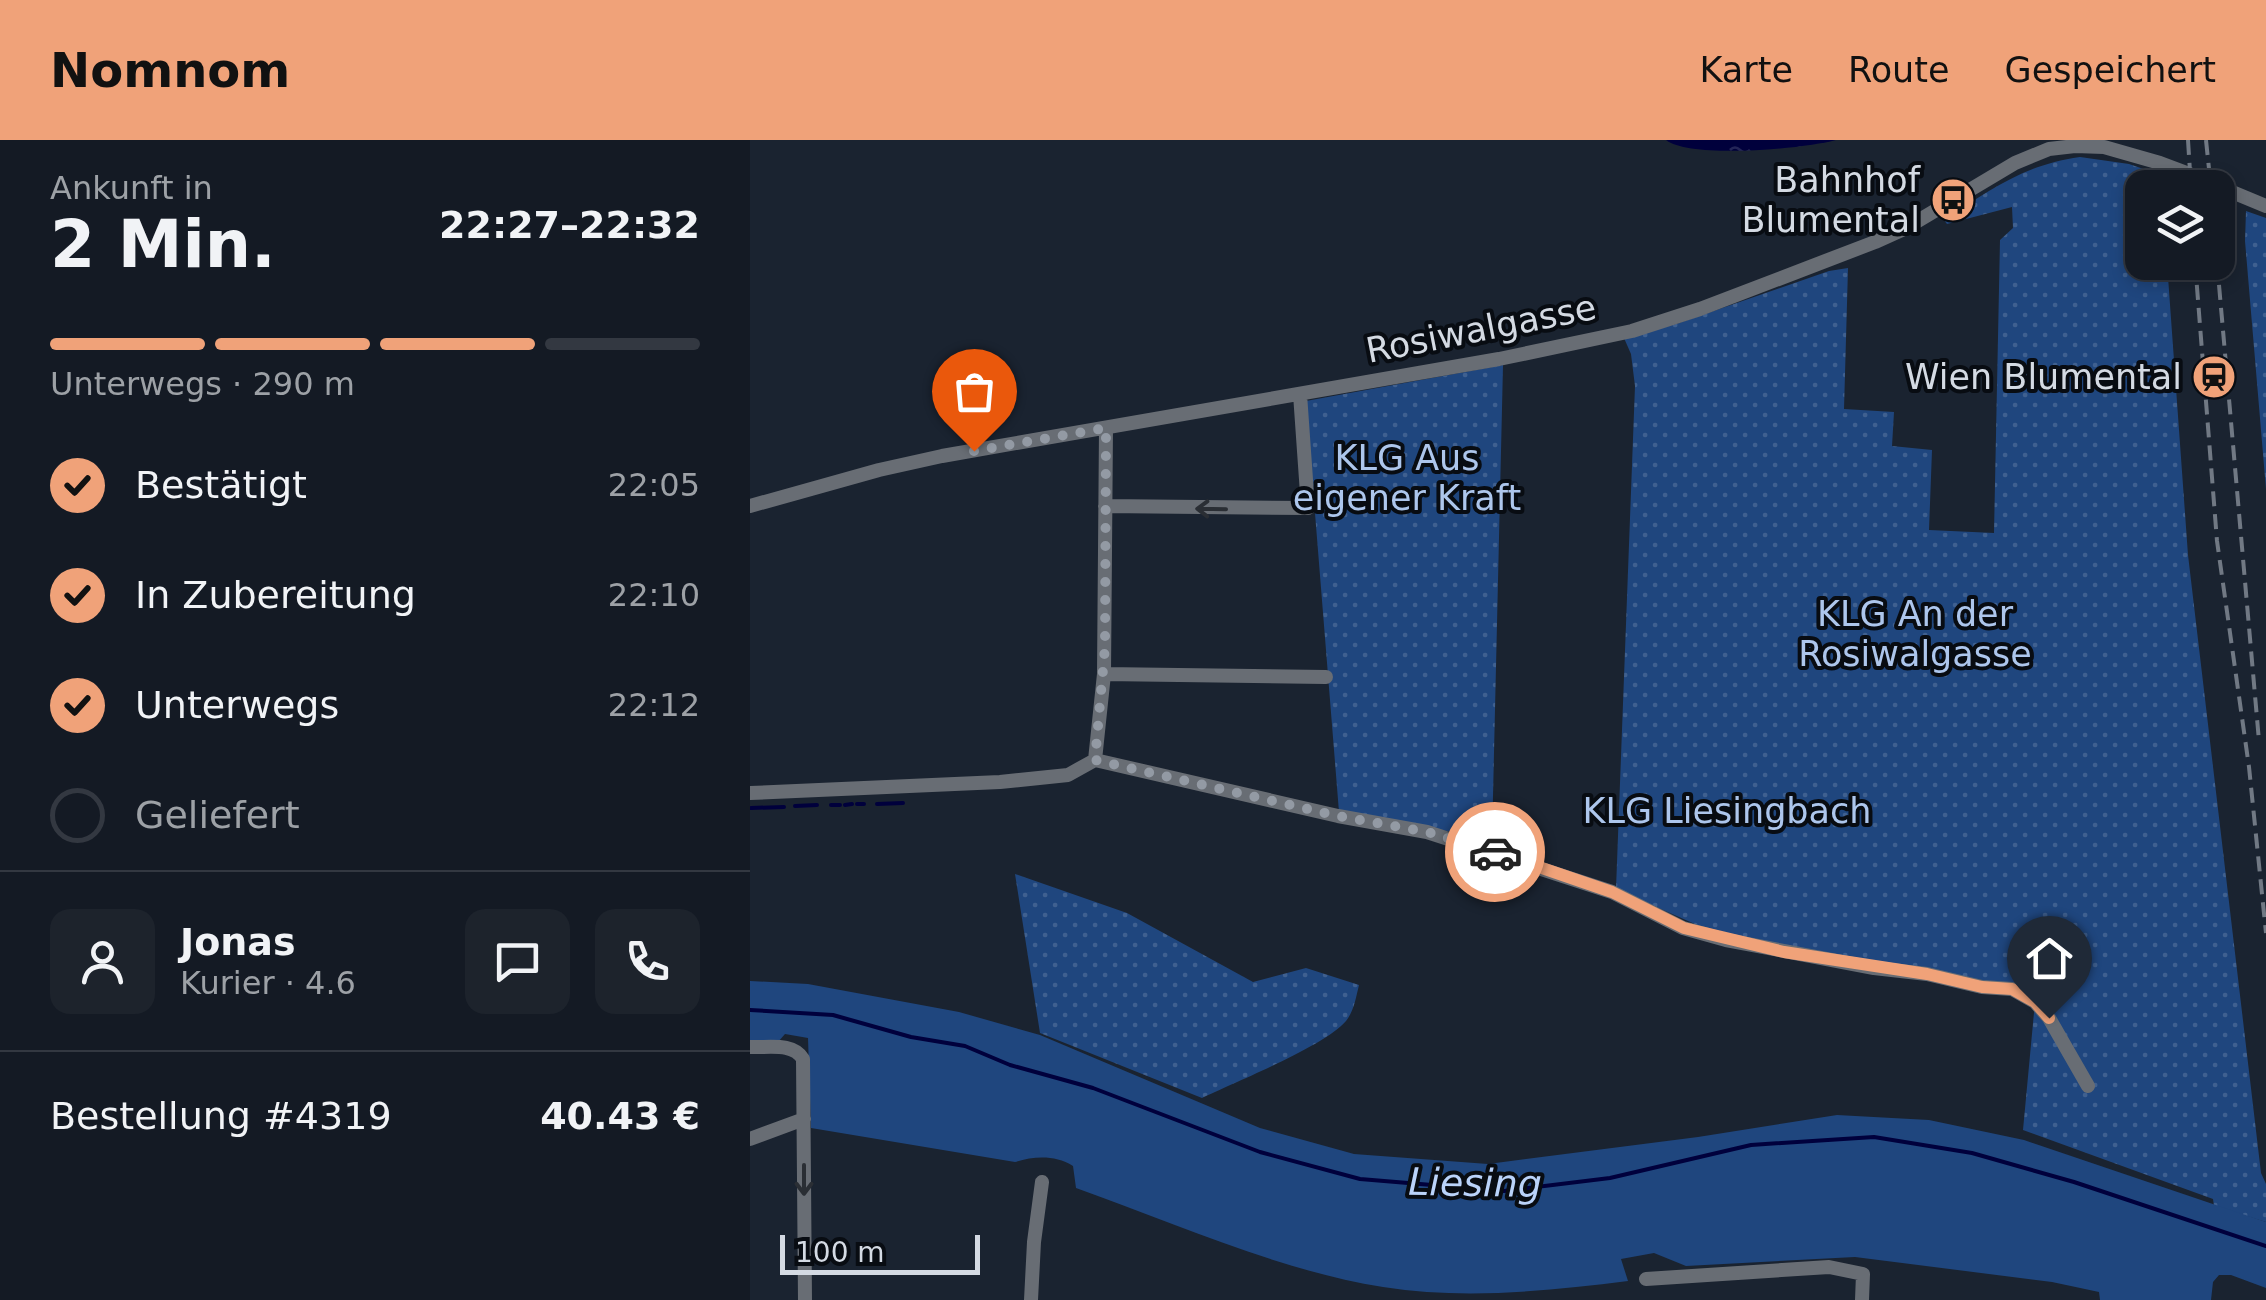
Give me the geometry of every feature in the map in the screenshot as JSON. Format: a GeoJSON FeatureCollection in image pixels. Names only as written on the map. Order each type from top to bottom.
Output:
{"type":"FeatureCollection","features":[{"type":"Feature","properties":{"kind":"street","name":"Rosiwalgasse"},"geometry":{"type":"LineString","coordinates":[[750,506],[879,470],[1530,353],[1679,317],[1894,234],[2015,163],[2049,149],[2104,148],[2178,170]]}},
{"type":"Feature","properties":{"kind":"street"},"geometry":{"type":"LineString","coordinates":[[2235,193],[2266,206]]}},
{"type":"Feature","properties":{"kind":"street"},"geometry":{"type":"LineString","coordinates":[[1106,506],[1308,508],[1300,394]]}},
{"type":"Feature","properties":{"kind":"street"},"geometry":{"type":"LineString","coordinates":[[1095,760],[1104,674],[1106,428]]}},
{"type":"Feature","properties":{"kind":"street"},"geometry":{"type":"LineString","coordinates":[[1104,674],[1326,677]]}},
{"type":"Feature","properties":{"kind":"street"},"geometry":{"type":"LineString","coordinates":[[750,794],[928,787],[1068,775],[1095,760],[1338,816],[1427,832],[1553,870],[1612,892],[1684,928],[1726,940],[1982,987],[2012,989],[2035,1002],[2049,1018],[2088,1086]]}},
{"type":"Feature","properties":{"kind":"street"},"geometry":{"type":"LineString","coordinates":[[750,1048],[797,1050],[803,1059],[805,1300]]}},
{"type":"Feature","properties":{"kind":"street"},"geometry":{"type":"LineString","coordinates":[[750,1139],[804,1119]]}},
{"type":"Feature","properties":{"kind":"street"},"geometry":{"type":"LineString","coordinates":[[1031,1300],[1042,1182]]}},
{"type":"Feature","properties":{"kind":"street"},"geometry":{"type":"LineString","coordinates":[[1646,1279],[1829,1267],[1863,1274],[1862,1300]]}},
{"type":"Feature","properties":{"kind":"green space"},"geometry":{"type":"Polygon","coordinates":[[[2080,157],[2146,170],[2125,170],[2125,280],[2168,280],[2188,555],[2261,1173],[2266,1184],[2266,1222],[2214,1206],[2213,1199],[2023,1130],[2035,1002],[1982,987],[1982,980],[1775,945],[1697,925],[1616,889],[1635,386],[1631,354],[1624,338],[1848,268],[1844,409],[1894,412],[1892,446],[1932,450],[1929,530],[1994,533],[2000,240],[2013,228],[2012,207],[1947,224],[1944,220],[2024,173],[2080,157]]]}},
{"type":"Feature","properties":{"kind":"green space"},"geometry":{"type":"Polygon","coordinates":[[[2246,211],[2266,218],[2266,489],[2245,241],[2246,211]]]}},
{"type":"Feature","properties":{"kind":"green space","name":"KLG Aus eigener Kraft"},"geometry":{"type":"Polygon","coordinates":[[[1503,365],[1492,839],[1339,812],[1306,401],[1503,365]]]}},
{"type":"Feature","properties":{"kind":"green space"},"geometry":{"type":"Polygon","coordinates":[[[1015,874],[1127,913],[1253,982],[1306,968],[1359,985],[1353,1008],[1346,1021],[1319,1041],[1202,1098],[1040,1033],[1015,874]]]}},
{"type":"Feature","properties":{"kind":"green space"},"geometry":{"type":"Polygon","coordinates":[[[750,981],[808,984],[959,1012],[1040,1035],[1260,1128],[1354,1154],[1488,1164],[1837,1115],[1929,1120],[2024,1140],[2266,1222],[2266,1288],[2231,1275],[2219,1275],[2213,1282],[2211,1300],[2100,1300],[2099,1292],[2052,1282],[1855,1257],[1686,1266],[1654,1253],[1621,1259],[1628,1281],[1537,1291],[1444,1293],[1344,1280],[1228,1245],[1076,1188],[1073,1166],[1052,1158],[1015,1162],[811,1128],[808,1038],[785,1034],[778,1042],[750,1041],[750,981]]]}},
{"type":"Feature","properties":{"kind":"water"},"geometry":{"type":"Polygon","coordinates":[[[1666,140],[1836,140],[1774,149],[1722,151],[1679,146],[1666,140]]]}},
{"type":"Feature","properties":{"kind":"waterway"},"geometry":{"type":"LineString","coordinates":[[877,804],[903,803]]}},
{"type":"Feature","properties":{"kind":"waterway"},"geometry":{"type":"LineString","coordinates":[[845,805],[852,804]]}},
{"type":"Feature","properties":{"kind":"waterway"},"geometry":{"type":"LineString","coordinates":[[857,804],[864,804]]}},
{"type":"Feature","properties":{"kind":"waterway"},"geometry":{"type":"LineString","coordinates":[[795,806],[817,805]]}},
{"type":"Feature","properties":{"kind":"waterway"},"geometry":{"type":"LineString","coordinates":[[831,805],[840,805]]}},
{"type":"Feature","properties":{"kind":"waterway"},"geometry":{"type":"LineString","coordinates":[[751,808],[784,807]]}},
{"type":"Feature","properties":{"kind":"waterway","name":"Liesing"},"geometry":{"type":"LineString","coordinates":[[750,1010],[833,1015],[911,1037],[965,1046],[1010,1065],[1093,1088],[1260,1152],[1360,1179],[1504,1191],[1610,1178],[1751,1145],[1874,1137],[1972,1153],[2074,1182],[2266,1246]]}},
{"type":"Feature","properties":{"kind":"railway"},"geometry":{"type":"LineString","coordinates":[[2188,140],[2190,170]]}},
{"type":"Feature","properties":{"kind":"railway"},"geometry":{"type":"LineString","coordinates":[[2206,140],[2209,170]]}},
{"type":"Feature","properties":{"kind":"railway"},"geometry":{"type":"LineString","coordinates":[[2196,280],[2217,541],[2249,767],[2266,933]]}},
{"type":"Feature","properties":{"kind":"railway"},"geometry":{"type":"LineString","coordinates":[[2219,280],[2259,741]]}},
{"type":"Feature","properties":{"kind":"way so far"},"geometry":{"type":"LineString","coordinates":[[974,451],[1106,428],[1105,647],[1095,760],[1338,816],[1427,832],[1495,852]]}},
{"type":"Feature","properties":{"kind":"place","name":"Bahnhof Blumental"},"geometry":{"type":"Point","coordinates":[1953,200]}},
{"type":"Feature","properties":{"kind":"place","name":"Wien Blumental"},"geometry":{"type":"Point","coordinates":[2214,377]}},
{"type":"Feature","properties":{"kind":"route"},"geometry":{"type":"LineString","coordinates":[[1495,852],[1612,892],[1684,928],[1784,952],[2012,989],[2035,1002],[2049,1018]]}},
{"type":"Feature","properties":{"kind":"park label","name":"KLG An der Rosiwalgasse"},"geometry":{"type":"Point","coordinates":[1915,634]}},
{"type":"Feature","properties":{"kind":"park label","name":"KLG Liesingbach"},"geometry":{"type":"Point","coordinates":[1727,811]}}]}
